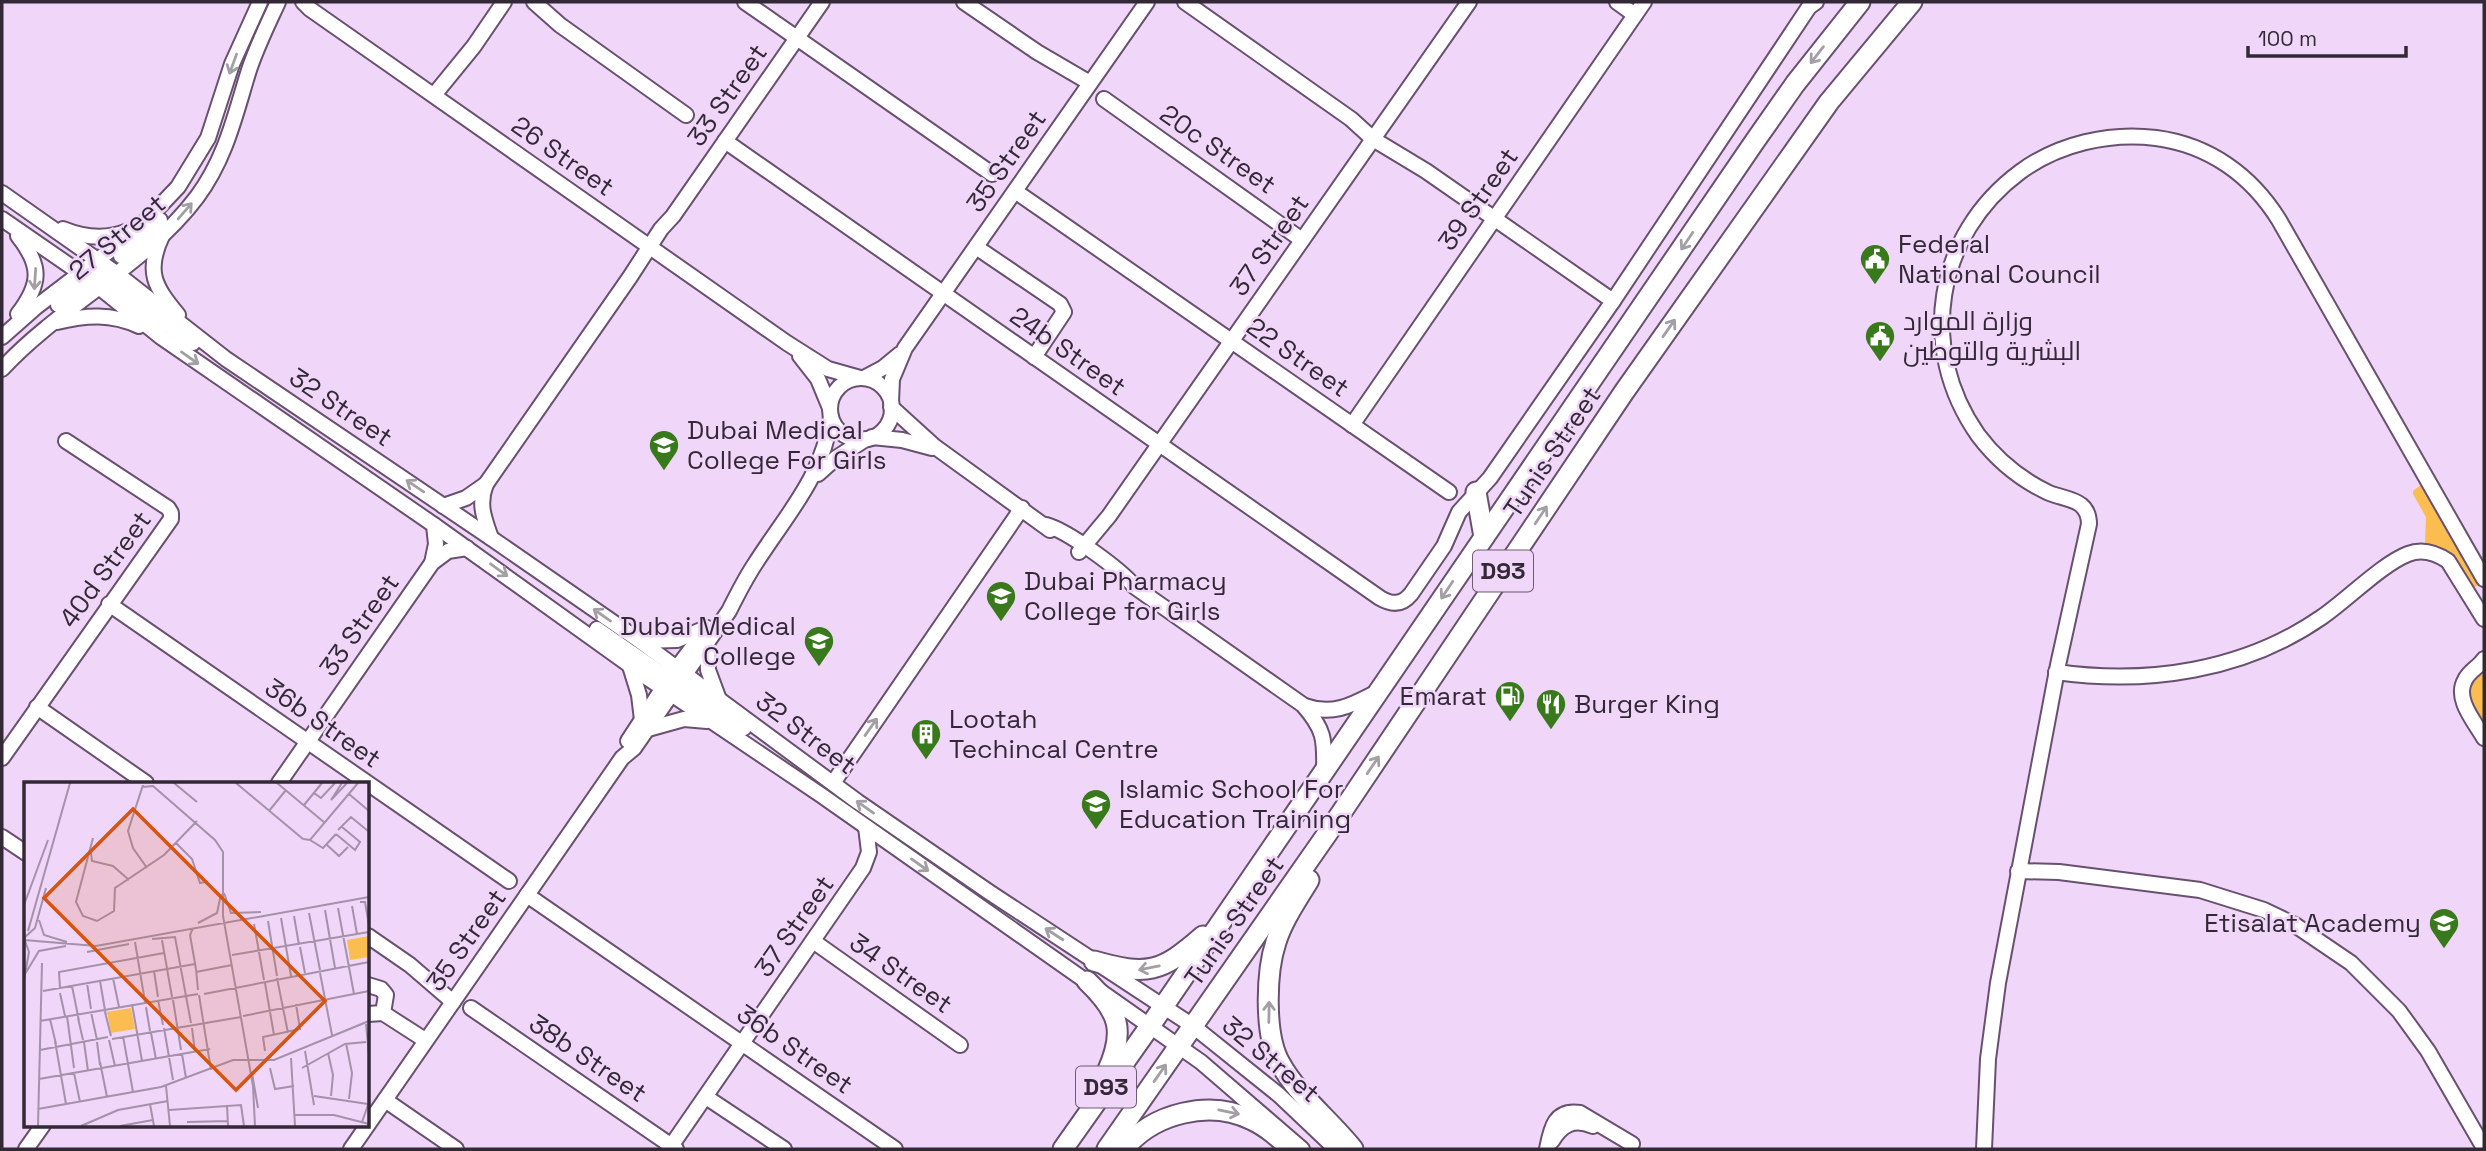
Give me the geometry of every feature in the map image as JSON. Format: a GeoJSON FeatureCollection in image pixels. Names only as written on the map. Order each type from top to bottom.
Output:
{"type":"FeatureCollection","features":[{"type":"Feature","properties":{"kind":"main road","name":"Tunis Street"},"geometry":{"type":"LineString","coordinates":[[1063,1149],[1787,95],[1860,2]]}},
{"type":"Feature","properties":{"kind":"main road","name":"Tunis Street"},"geometry":{"type":"LineString","coordinates":[[1107,1149],[1327,834],[1617,403],[1767,189],[1829,102],[1912,2]]}},
{"type":"Feature","properties":{"kind":"main road"},"geometry":{"type":"LineString","coordinates":[[1471,504],[1484,537]]}},
{"type":"Feature","properties":{"kind":"main road"},"geometry":{"type":"LineString","coordinates":[[1327,834],[1319,862],[1287,917],[1276,942],[1271,968],[1269,1028],[1272,1046],[1290,1078],[1353,1149]]}},
{"type":"Feature","properties":{"kind":"main road"},"geometry":{"type":"LineString","coordinates":[[1094,961],[1132,970],[1154,968],[1178,958],[1224,916]]}},
{"type":"Feature","properties":{"kind":"main road"},"geometry":{"type":"LineString","coordinates":[[1087,981],[1110,1006],[1115,1016],[1118,1037],[1114,1057],[1091,1109]]}},
{"type":"Feature","properties":{"kind":"main road"},"geometry":{"type":"LineString","coordinates":[[1124,1149],[1138,1135],[1161,1120],[1188,1112],[1214,1110],[1251,1119],[1272,1132],[1291,1149]]}},
{"type":"Feature","properties":{"kind":"street","name":"27 Street"},"geometry":{"type":"LineString","coordinates":[[2,369],[52,323],[150,218],[189,171],[216,120],[232,64],[260,2]]}},
{"type":"Feature","properties":{"kind":"street"},"geometry":{"type":"LineString","coordinates":[[438,98],[504,2]]}},
{"type":"Feature","properties":{"kind":"street"},"geometry":{"type":"LineString","coordinates":[[520,2],[560,25],[686,114]]}},
{"type":"Feature","properties":{"kind":"street"},"geometry":{"type":"LineString","coordinates":[[534,2],[560,25]]}},
{"type":"Feature","properties":{"kind":"street"},"geometry":{"type":"LineString","coordinates":[[745,2],[992,174]]}},
{"type":"Feature","properties":{"kind":"street","name":"33 Street"},"geometry":{"type":"LineString","coordinates":[[443,506],[466,498],[486,484],[630,277],[639,271],[651,248],[668,228],[673,216],[822,2]]}},
{"type":"Feature","properties":{"kind":"street"},"geometry":{"type":"LineString","coordinates":[[964,2],[1087,87]]}},
{"type":"Feature","properties":{"kind":"street","name":"35 Street"},"geometry":{"type":"LineString","coordinates":[[891,404],[895,368],[905,348],[1147,2]]}},
{"type":"Feature","properties":{"kind":"street"},"geometry":{"type":"LineString","coordinates":[[1185,2],[1613,301]]}},
{"type":"Feature","properties":{"kind":"street","name":"37 Street"},"geometry":{"type":"LineString","coordinates":[[1084,551],[1103,531],[1109,516],[1469,2]]}},
{"type":"Feature","properties":{"kind":"street"},"geometry":{"type":"LineString","coordinates":[[1617,2],[1635,15]]}},
{"type":"Feature","properties":{"kind":"street","name":"39 Street"},"geometry":{"type":"LineString","coordinates":[[1352,425],[1644,2]]}},
{"type":"Feature","properties":{"kind":"street"},"geometry":{"type":"LineString","coordinates":[[1471,504],[1613,301],[1812,4]]}},
{"type":"Feature","properties":{"kind":"street","name":"26 Street"},"geometry":{"type":"LineString","coordinates":[[276,8],[306,5],[787,343],[828,369],[862,378]]}},
{"type":"Feature","properties":{"kind":"street","name":"27 Street"},"geometry":{"type":"LineString","coordinates":[[2,336],[163,234],[197,197],[223,154],[256,52],[276,8]]}},
{"type":"Feature","properties":{"kind":"street","name":"20c Street"},"geometry":{"type":"LineString","coordinates":[[1104,99],[1303,240]]}},
{"type":"Feature","properties":{"kind":"street"},"geometry":{"type":"LineString","coordinates":[[1984,1149],[1985,1097],[1992,1021],[2057,668],[2089,524],[2087,513],[2076,502],[2031,484],[2003,463],[1980,437],[1960,404],[1943,348],[1942,309],[1949,270],[1966,230],[1979,211],[1994,194],[2029,166],[2048,155],[2090,141],[2112,138],[2154,138],[2197,148],[2243,176],[2266,200],[2484,579]]}},
{"type":"Feature","properties":{"kind":"street","name":"24b Street"},"geometry":{"type":"LineString","coordinates":[[725,141],[1384,601],[1401,603],[1412,594],[1471,504]]}},
{"type":"Feature","properties":{"kind":"street"},"geometry":{"type":"LineString","coordinates":[[2,358],[16,341],[140,241],[180,195],[189,171]]}},
{"type":"Feature","properties":{"kind":"street","name":"22 Street"},"geometry":{"type":"LineString","coordinates":[[1015,191],[1450,492]]}},
{"type":"Feature","properties":{"kind":"street","name":"32 Street"},"geometry":{"type":"LineString","coordinates":[[2,193],[47,223],[161,337],[467,548],[629,665],[719,698],[796,757],[989,892],[1193,1026],[1279,1095],[1336,1149]]}},
{"type":"Feature","properties":{"kind":"street"},"geometry":{"type":"LineString","coordinates":[[3,217],[98,273],[170,329],[226,359]]}},
{"type":"Feature","properties":{"kind":"street"},"geometry":{"type":"LineString","coordinates":[[2,336],[29,301],[36,279],[33,257],[3,217]]}},
{"type":"Feature","properties":{"kind":"street"},"geometry":{"type":"LineString","coordinates":[[47,223],[76,234],[99,237],[118,235],[150,218]]}},
{"type":"Feature","properties":{"kind":"street"},"geometry":{"type":"LineString","coordinates":[[163,234],[153,260],[155,281],[162,295],[192,332]]}},
{"type":"Feature","properties":{"kind":"street"},"geometry":{"type":"LineString","coordinates":[[976,247],[1060,304],[1064,312],[1034,357]]}},
{"type":"Feature","properties":{"kind":"street","name":"32 Street"},"geometry":{"type":"LineString","coordinates":[[98,273],[192,332],[226,359],[639,641],[714,722],[1178,1046],[1233,1087],[1302,1149]]}},
{"type":"Feature","properties":{"kind":"street"},"geometry":{"type":"LineString","coordinates":[[52,323],[87,316],[116,317],[161,337]]}},
{"type":"Feature","properties":{"kind":"street","name":"26 Street"},"geometry":{"type":"LineString","coordinates":[[787,343],[818,379],[830,412]]}},
{"type":"Feature","properties":{"kind":"street","name":"35 Street"},"geometry":{"type":"LineString","coordinates":[[862,378],[883,368],[905,348]]}},
{"type":"Feature","properties":{"kind":"street"},"geometry":{"type":"LineString","coordinates":[[946,454],[910,441],[857,439],[841,432],[830,412],[836,390],[850,380],[862,378],[881,386],[891,404],[911,428],[1046,525],[1062,531],[1121,580],[1135,587],[1303,705],[1315,710],[1337,710],[1378,691]]}},
{"type":"Feature","properties":{"kind":"street"},"geometry":{"type":"LineString","coordinates":[[869,438],[886,425],[891,404]]}},
{"type":"Feature","properties":{"kind":"street","name":"35 Street"},"geometry":{"type":"LineString","coordinates":[[675,681],[707,644],[729,611],[735,596],[810,483],[824,452],[830,412]]}},
{"type":"Feature","properties":{"kind":"street","name":"35 Street"},"geometry":{"type":"LineString","coordinates":[[810,483],[836,458],[869,438]]}},
{"type":"Feature","properties":{"kind":"street","name":"40d Street"},"geometry":{"type":"LineString","coordinates":[[2,758],[109,604],[170,522],[172,513],[66,441]]}},
{"type":"Feature","properties":{"kind":"street"},"geometry":{"type":"LineString","coordinates":[[486,484],[482,493],[482,512],[491,538]]}},
{"type":"Feature","properties":{"kind":"street"},"geometry":{"type":"LineString","coordinates":[[833,783],[1022,508]]}},
{"type":"Feature","properties":{"kind":"street","name":"33 Street"},"geometry":{"type":"LineString","coordinates":[[432,563],[436,544],[434,525]]}},
{"type":"Feature","properties":{"kind":"street","name":"33 Street"},"geometry":{"type":"LineString","coordinates":[[280,782],[432,563],[448,551],[467,548]]}},
{"type":"Feature","properties":{"kind":"street"},"geometry":{"type":"LineString","coordinates":[[2057,668],[2099,675],[2146,676],[2171,674],[2246,656],[2297,633],[2321,618],[2388,566],[2418,551],[2440,555],[2448,561],[2484,619]]}},
{"type":"Feature","properties":{"kind":"street","name":"35 Street"},"geometry":{"type":"LineString","coordinates":[[369,1123],[622,758],[625,746],[644,725],[675,681],[707,628],[735,596]]}},
{"type":"Feature","properties":{"kind":"street","name":"36b Street"},"geometry":{"type":"LineString","coordinates":[[109,604],[366,782]]}},
{"type":"Feature","properties":{"kind":"street"},"geometry":{"type":"LineString","coordinates":[[572,623],[592,627],[777,752],[796,757]]}},
{"type":"Feature","properties":{"kind":"street"},"geometry":{"type":"LineString","coordinates":[[639,641],[677,640],[707,628]]}},
{"type":"Feature","properties":{"kind":"street"},"geometry":{"type":"LineString","coordinates":[[707,644],[708,670],[719,698]]}},
{"type":"Feature","properties":{"kind":"street"},"geometry":{"type":"LineString","coordinates":[[629,665],[639,695],[644,725],[696,718],[714,722]]}},
{"type":"Feature","properties":{"kind":"street"},"geometry":{"type":"LineString","coordinates":[[2481,665],[2463,684],[2462,697],[2484,737]]}},
{"type":"Feature","properties":{"kind":"street"},"geometry":{"type":"LineString","coordinates":[[1303,705],[1322,730],[1323,772]]}},
{"type":"Feature","properties":{"kind":"street"},"geometry":{"type":"LineString","coordinates":[[37,707],[145,782]]}},
{"type":"Feature","properties":{"kind":"street","name":"36b Street"},"geometry":{"type":"LineString","coordinates":[[369,784],[509,881]]}},
{"type":"Feature","properties":{"kind":"street","name":"37 Street"},"geometry":{"type":"LineString","coordinates":[[673,1148],[863,869],[869,852],[866,827]]}},
{"type":"Feature","properties":{"kind":"street"},"geometry":{"type":"LineString","coordinates":[[2,836],[24,852]]}},
{"type":"Feature","properties":{"kind":"street","name":"37 Street"},"geometry":{"type":"LineString","coordinates":[[863,869],[883,855],[898,850]]}},
{"type":"Feature","properties":{"kind":"street"},"geometry":{"type":"LineString","coordinates":[[2019,867],[2049,867],[2059,872],[2166,884],[2224,896],[2264,910],[2324,943],[2376,986],[2399,1011],[2428,1051],[2484,1148]]}},
{"type":"Feature","properties":{"kind":"street","name":"36b Street"},"geometry":{"type":"LineString","coordinates":[[527,895],[895,1149]]}},
{"type":"Feature","properties":{"kind":"street"},"geometry":{"type":"LineString","coordinates":[[369,937],[456,997]]}},
{"type":"Feature","properties":{"kind":"street","name":"34 Street"},"geometry":{"type":"LineString","coordinates":[[813,941],[960,1045]]}},
{"type":"Feature","properties":{"kind":"street"},"geometry":{"type":"LineString","coordinates":[[369,985],[381,989],[386,995],[383,1013]]}},
{"type":"Feature","properties":{"kind":"street","name":"38b Street"},"geometry":{"type":"LineString","coordinates":[[471,1008],[673,1148]]}},
{"type":"Feature","properties":{"kind":"street"},"geometry":{"type":"LineString","coordinates":[[369,1014],[383,1013],[425,1040]]}},
{"type":"Feature","properties":{"kind":"street"},"geometry":{"type":"LineString","coordinates":[[706,1097],[784,1149]]}},
{"type":"Feature","properties":{"kind":"street"},"geometry":{"type":"LineString","coordinates":[[385,1100],[456,1149]]}},
{"type":"Feature","properties":{"kind":"street"},"geometry":{"type":"LineString","coordinates":[[1548,1149],[1561,1128],[1577,1122],[1588,1124],[1637,1147]]}},
{"type":"Feature","properties":{"kind":"street"},"geometry":{"type":"LineString","coordinates":[[26,1149],[42,1126]]}},
{"type":"Feature","properties":{"kind":"street","name":"35 Street"},"geometry":{"type":"LineString","coordinates":[[351,1149],[367,1126]]}},
{"type":"Feature","properties":{"kind":"shaded area"},"geometry":{"type":"Polygon","coordinates":[[[2422,484],[2480,584],[2473,588],[2448,553],[2442,548],[2425,544],[2426,517],[2413,494],[2422,484]]]}},
{"type":"Feature","properties":{"kind":"shaded area"},"geometry":{"type":"Polygon","coordinates":[[[2484,671],[2484,724],[2472,702],[2470,690],[2484,671]]]}},
{"type":"Feature","properties":{"kind":"place","name":"Federal National Council"},"geometry":{"type":"Point","coordinates":[1875,286]}},
{"type":"Feature","properties":{"kind":"place","name":"وزارة الموارد البشرية والتوطين"},"geometry":{"type":"Point","coordinates":[1880,363]}},
{"type":"Feature","properties":{"kind":"place","name":"Dubai Medical College For Girls"},"geometry":{"type":"Point","coordinates":[664,472]}},
{"type":"Feature","properties":{"kind":"place","name":"Dubai Pharmacy College for Girls"},"geometry":{"type":"Point","coordinates":[1001,623]}},
{"type":"Feature","properties":{"kind":"place","name":"Dubai Medical College"},"geometry":{"type":"Point","coordinates":[819,668]}},
{"type":"Feature","properties":{"kind":"place","name":"Emarat"},"geometry":{"type":"Point","coordinates":[1510,723]}},
{"type":"Feature","properties":{"kind":"place","name":"Burger King"},"geometry":{"type":"Point","coordinates":[1551,731]}},
{"type":"Feature","properties":{"kind":"place","name":"Lootah Techincal Centre"},"geometry":{"type":"Point","coordinates":[926,761]}},
{"type":"Feature","properties":{"kind":"place","name":"Islamic School For Education Training"},"geometry":{"type":"Point","coordinates":[1096,831]}},
{"type":"Feature","properties":{"kind":"place","name":"Etisalat Academy"},"geometry":{"type":"Point","coordinates":[2444,950]}}]}
